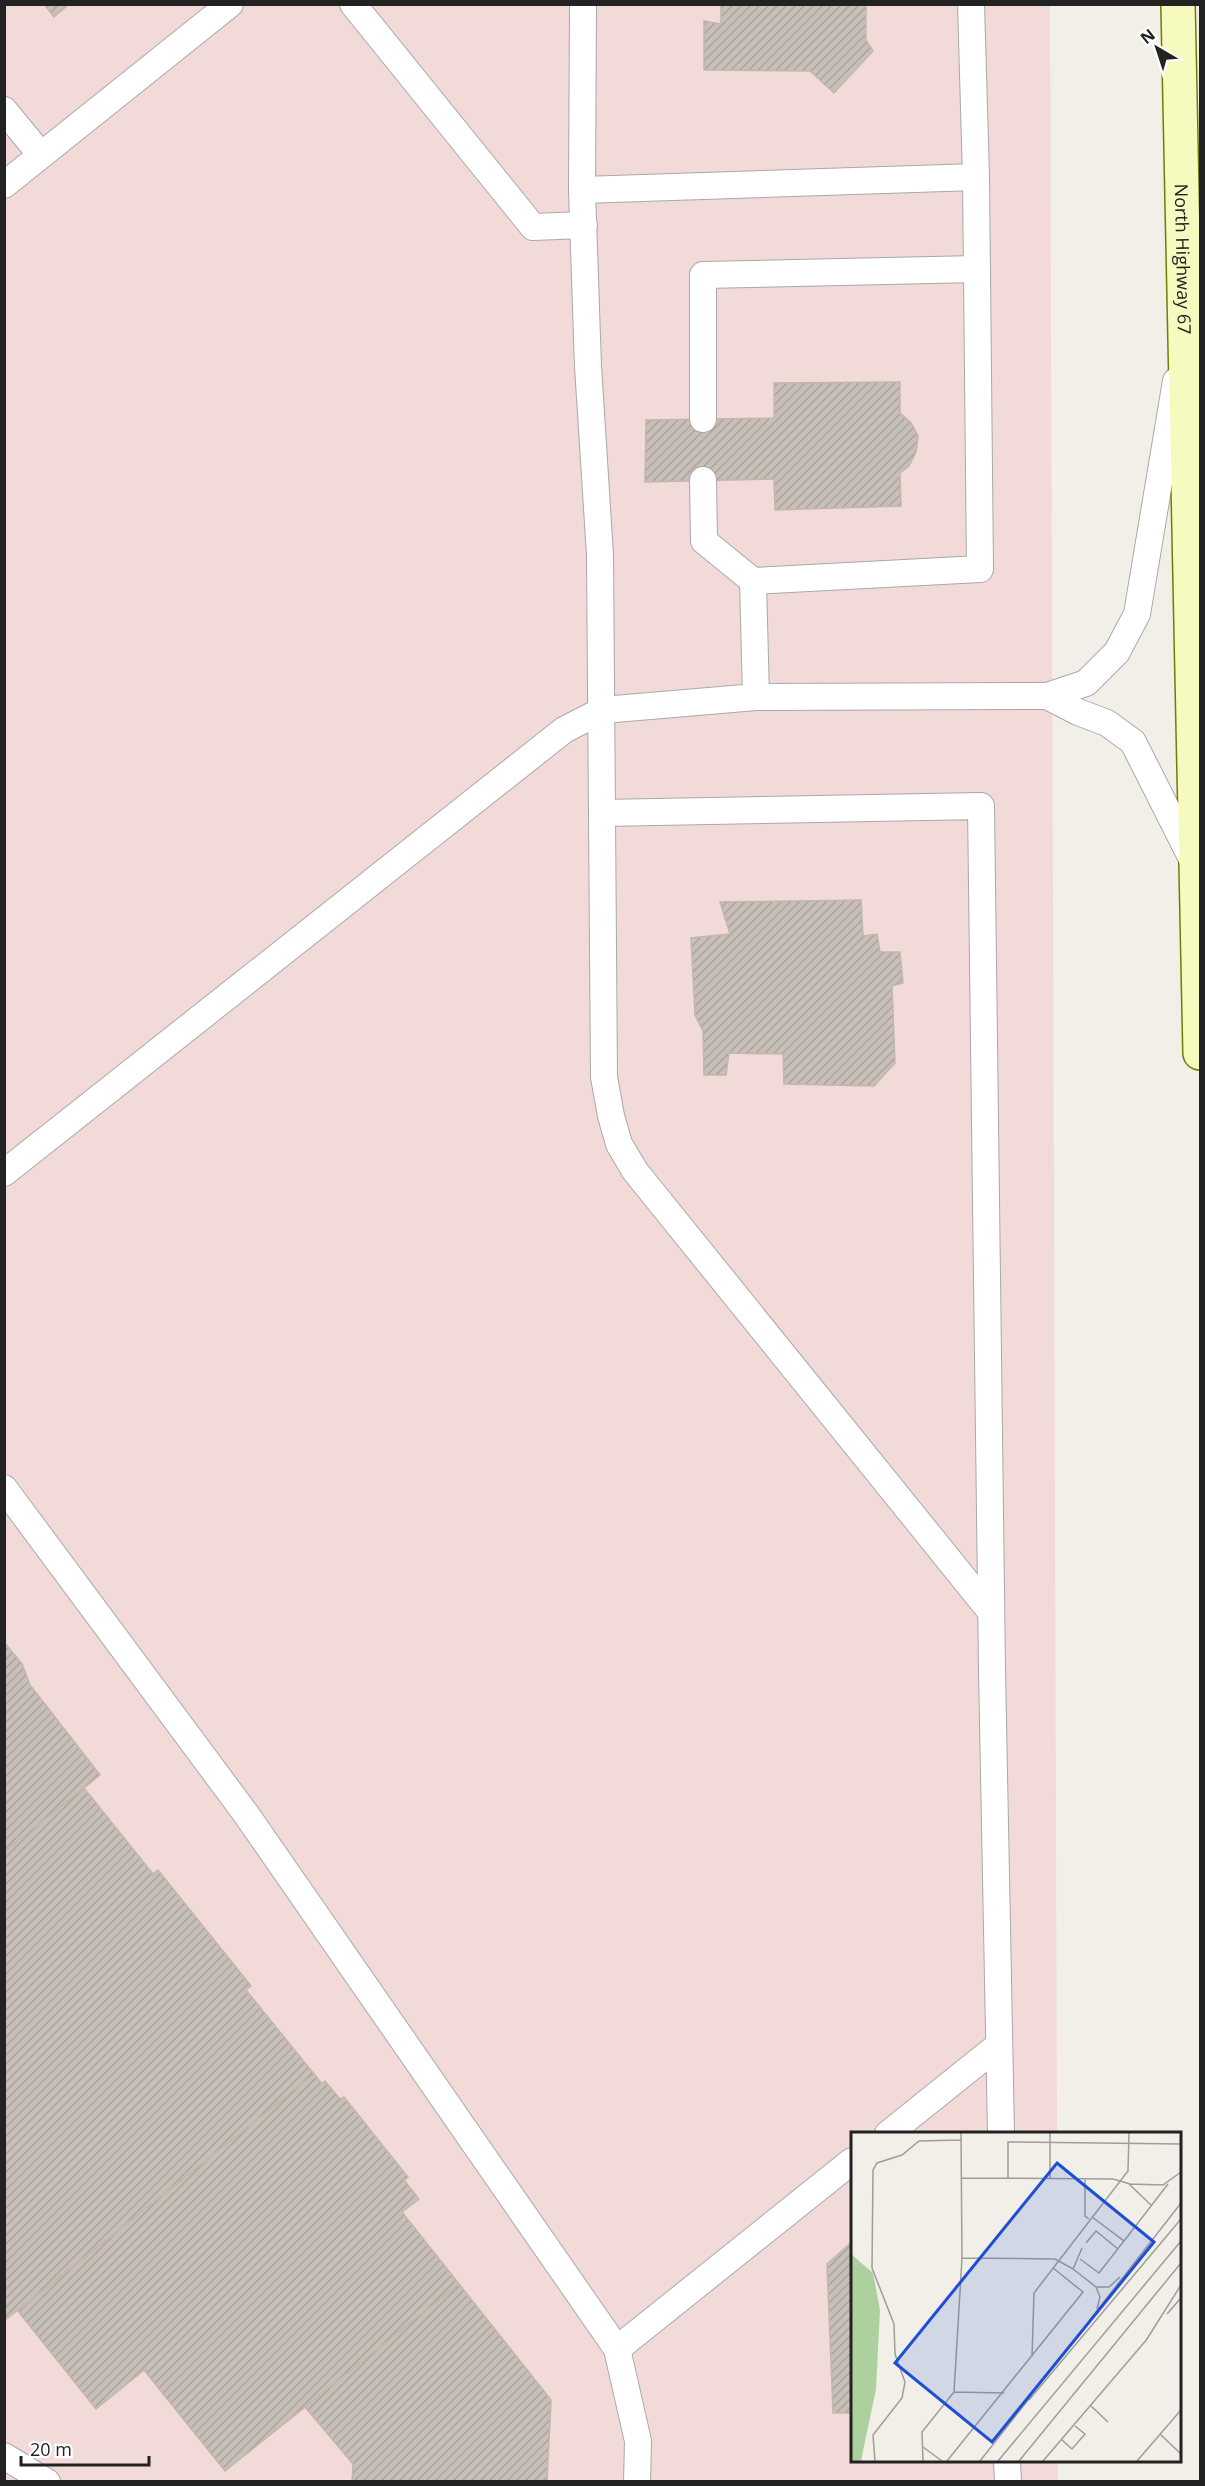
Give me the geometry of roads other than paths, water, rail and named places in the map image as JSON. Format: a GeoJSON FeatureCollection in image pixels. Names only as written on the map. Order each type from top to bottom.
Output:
{"type":"FeatureCollection","features":[{"type":"Feature","properties":{"kind":"main road","name":"North Highway 67"},"geometry":{"type":"LineString","coordinates":[[1178,4],[1200,1053]]}},
{"type":"Feature","properties":{"kind":"lane"},"geometry":{"type":"LineString","coordinates":[[4,185],[230,4]]}},
{"type":"Feature","properties":{"kind":"lane"},"geometry":{"type":"LineString","coordinates":[[353,4],[533,227],[584,225]]}},
{"type":"Feature","properties":{"kind":"lane"},"geometry":{"type":"LineString","coordinates":[[583,4],[582,190],[588,366],[600,555],[603,710],[604,1077],[611,1116],[619,1144],[634,1171],[991,1612]]}},
{"type":"Feature","properties":{"kind":"lane"},"geometry":{"type":"LineString","coordinates":[[703,480],[704,541],[753,581],[980,569],[976,177],[971,4]]}},
{"type":"Feature","properties":{"kind":"lane"},"geometry":{"type":"LineString","coordinates":[[4,110],[41,156]]}},
{"type":"Feature","properties":{"kind":"lane"},"geometry":{"type":"LineString","coordinates":[[582,190],[976,177]]}},
{"type":"Feature","properties":{"kind":"lane"},"geometry":{"type":"LineString","coordinates":[[703,419],[703,275],[977,269]]}},
{"type":"Feature","properties":{"kind":"lane"},"geometry":{"type":"LineString","coordinates":[[4,1173],[564,730],[603,710],[756,697],[1047,696],[1086,683],[1117,652],[1137,614],[1184,331]]}},
{"type":"Feature","properties":{"kind":"lane"},"geometry":{"type":"LineString","coordinates":[[753,581],[756,697]]}},
{"type":"Feature","properties":{"kind":"lane"},"geometry":{"type":"LineString","coordinates":[[1047,696],[1078,712],[1107,723],[1133,742],[1196,868]]}},
{"type":"Feature","properties":{"kind":"lane"},"geometry":{"type":"LineString","coordinates":[[602,813],[981,806],[1000,2132]]}},
{"type":"Feature","properties":{"kind":"lane"},"geometry":{"type":"LineString","coordinates":[[4,1488],[246,1814],[617,2349],[639,2441],[637,2481]]}},
{"type":"Feature","properties":{"kind":"lane"},"geometry":{"type":"LineString","coordinates":[[889,2132],[999,2045]]}},
{"type":"Feature","properties":{"kind":"lane"},"geometry":{"type":"LineString","coordinates":[[617,2349],[851,2162]]}},
{"type":"Feature","properties":{"kind":"lane"},"geometry":{"type":"LineString","coordinates":[[4,2456],[47,2481]]}},
{"type":"Feature","properties":{"kind":"lane"},"geometry":{"type":"LineString","coordinates":[[1007,2462],[1008,2481]]}}]}
